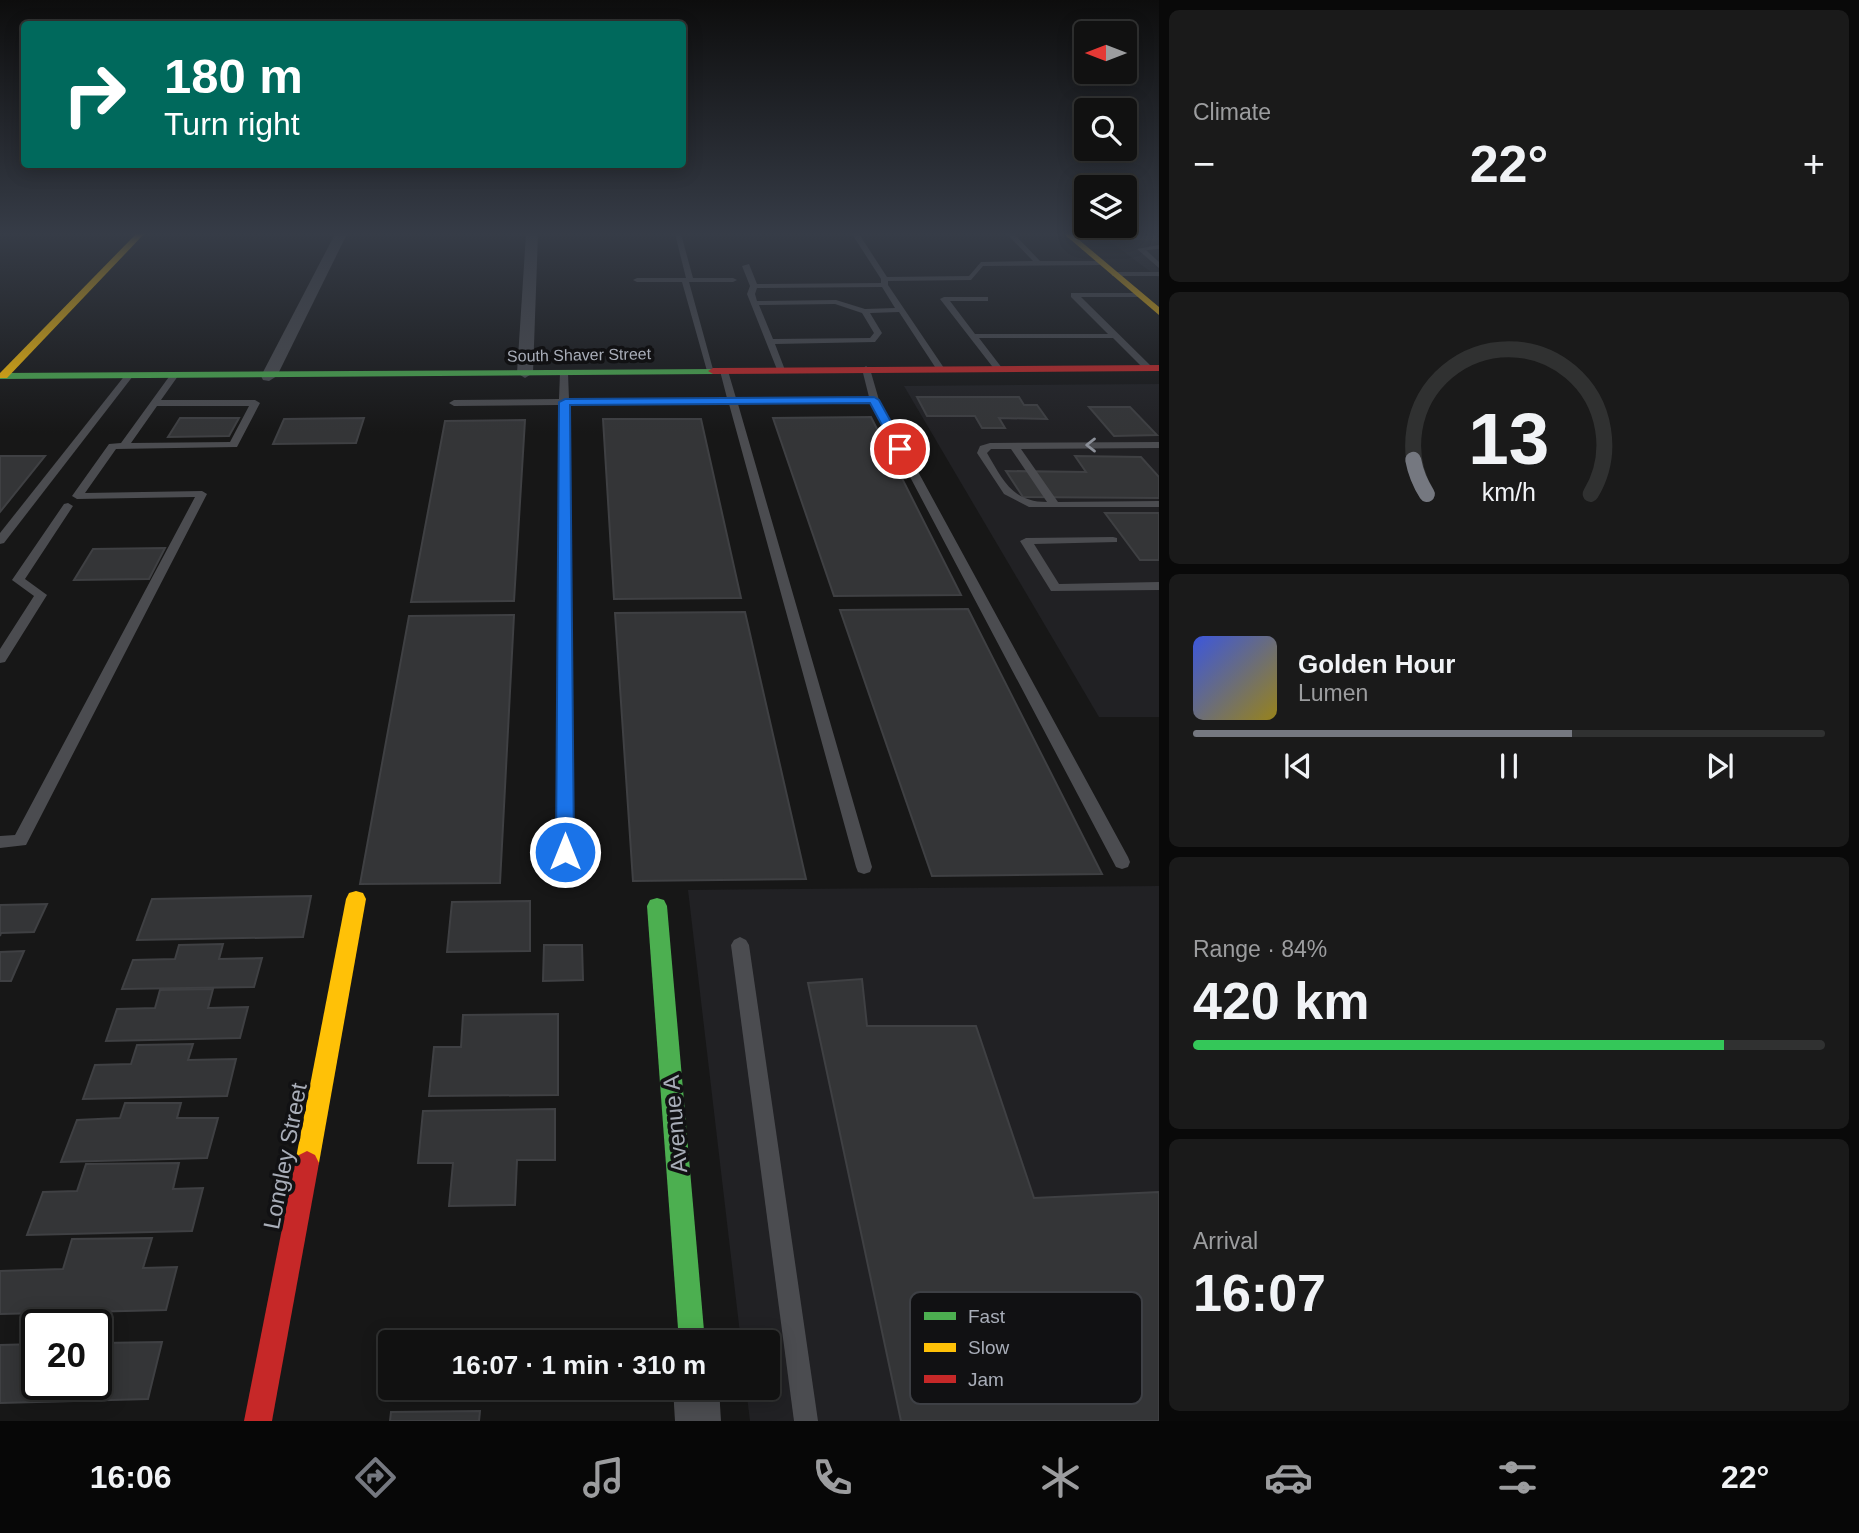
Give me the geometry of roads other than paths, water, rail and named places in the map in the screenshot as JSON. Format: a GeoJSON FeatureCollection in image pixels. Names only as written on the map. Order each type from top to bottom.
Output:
{"type":"FeatureCollection","features":[{"type":"Feature","properties":{"kind":"main road"},"geometry":{"type":"LineString","coordinates":[[1,376],[76,300]]}},
{"type":"Feature","properties":{"kind":"main road"},"geometry":{"type":"LineString","coordinates":[[1145,300],[1159,312]]}},
{"type":"Feature","properties":{"kind":"main road","name":"South Shaver Street"},"geometry":{"type":"LineString","coordinates":[[1,376],[1154,368]]}},
{"type":"Feature","properties":{"kind":"main road","name":"Longley Street"},"geometry":{"type":"LineString","coordinates":[[258,1421],[356,899]]}},
{"type":"Feature","properties":{"kind":"main road","name":"Avenue A"},"geometry":{"type":"LineString","coordinates":[[657,906],[691,1330]]}},
{"type":"Feature","properties":{"kind":"street"},"geometry":{"type":"LineString","coordinates":[[270,376],[308,300]]}},
{"type":"Feature","properties":{"kind":"street"},"geometry":{"type":"LineString","coordinates":[[525,373],[529,300]]}},
{"type":"Feature","properties":{"kind":"street"},"geometry":{"type":"LineString","coordinates":[[697,1400],[698,1421]]}},
{"type":"Feature","properties":{"kind":"lane"},"geometry":{"type":"LineString","coordinates":[[694,300],[717,371],[733,401],[864,867]]}},
{"type":"Feature","properties":{"kind":"lane"},"geometry":{"type":"LineString","coordinates":[[895,300],[940,368]]}},
{"type":"Feature","properties":{"kind":"lane"},"geometry":{"type":"LineString","coordinates":[[945,300],[998,368]]}},
{"type":"Feature","properties":{"kind":"lane"},"geometry":{"type":"LineString","coordinates":[[1079,300],[1115,336],[1154,368]]}},
{"type":"Feature","properties":{"kind":"lane"},"geometry":{"type":"LineString","coordinates":[[781,370],[755,303],[836,302],[865,311],[901,310]]}},
{"type":"Feature","properties":{"kind":"lane"},"geometry":{"type":"LineString","coordinates":[[770,342],[872,340],[878,333],[865,311]]}},
{"type":"Feature","properties":{"kind":"lane"},"geometry":{"type":"LineString","coordinates":[[973,336],[1115,336]]}},
{"type":"Feature","properties":{"kind":"lane"},"geometry":{"type":"LineString","coordinates":[[866,369],[874,400],[1122,862]]}},
{"type":"Feature","properties":{"kind":"lane"},"geometry":{"type":"LineString","coordinates":[[564,373],[565,852]]}},
{"type":"Feature","properties":{"kind":"lane"},"geometry":{"type":"LineString","coordinates":[[0,541],[129,376]]}},
{"type":"Feature","properties":{"kind":"lane"},"geometry":{"type":"LineString","coordinates":[[124,446],[174,376]]}},
{"type":"Feature","properties":{"kind":"lane"},"geometry":{"type":"LineString","coordinates":[[454,403],[874,400]]}},
{"type":"Feature","properties":{"kind":"lane"},"geometry":{"type":"LineString","coordinates":[[0,842],[20,841],[202,494],[77,496],[113,446],[233,445],[255,403],[154,404]]}},
{"type":"Feature","properties":{"kind":"lane"},"geometry":{"type":"LineString","coordinates":[[1159,444],[990,446],[984,448],[982,453],[1008,496],[1033,505],[1159,504]]}},
{"type":"Feature","properties":{"kind":"lane"},"geometry":{"type":"LineString","coordinates":[[1014,446],[1055,505]]}},
{"type":"Feature","properties":{"kind":"lane"},"geometry":{"type":"LineString","coordinates":[[0,659],[41,595],[18,580],[68,506]]}},
{"type":"Feature","properties":{"kind":"lane"},"geometry":{"type":"LineString","coordinates":[[1113,540],[1026,541],[1055,588],[1159,586]]}},
{"type":"Feature","properties":{"kind":"lane"},"geometry":{"type":"LineString","coordinates":[[740,945],[806,1421]]}}]}
